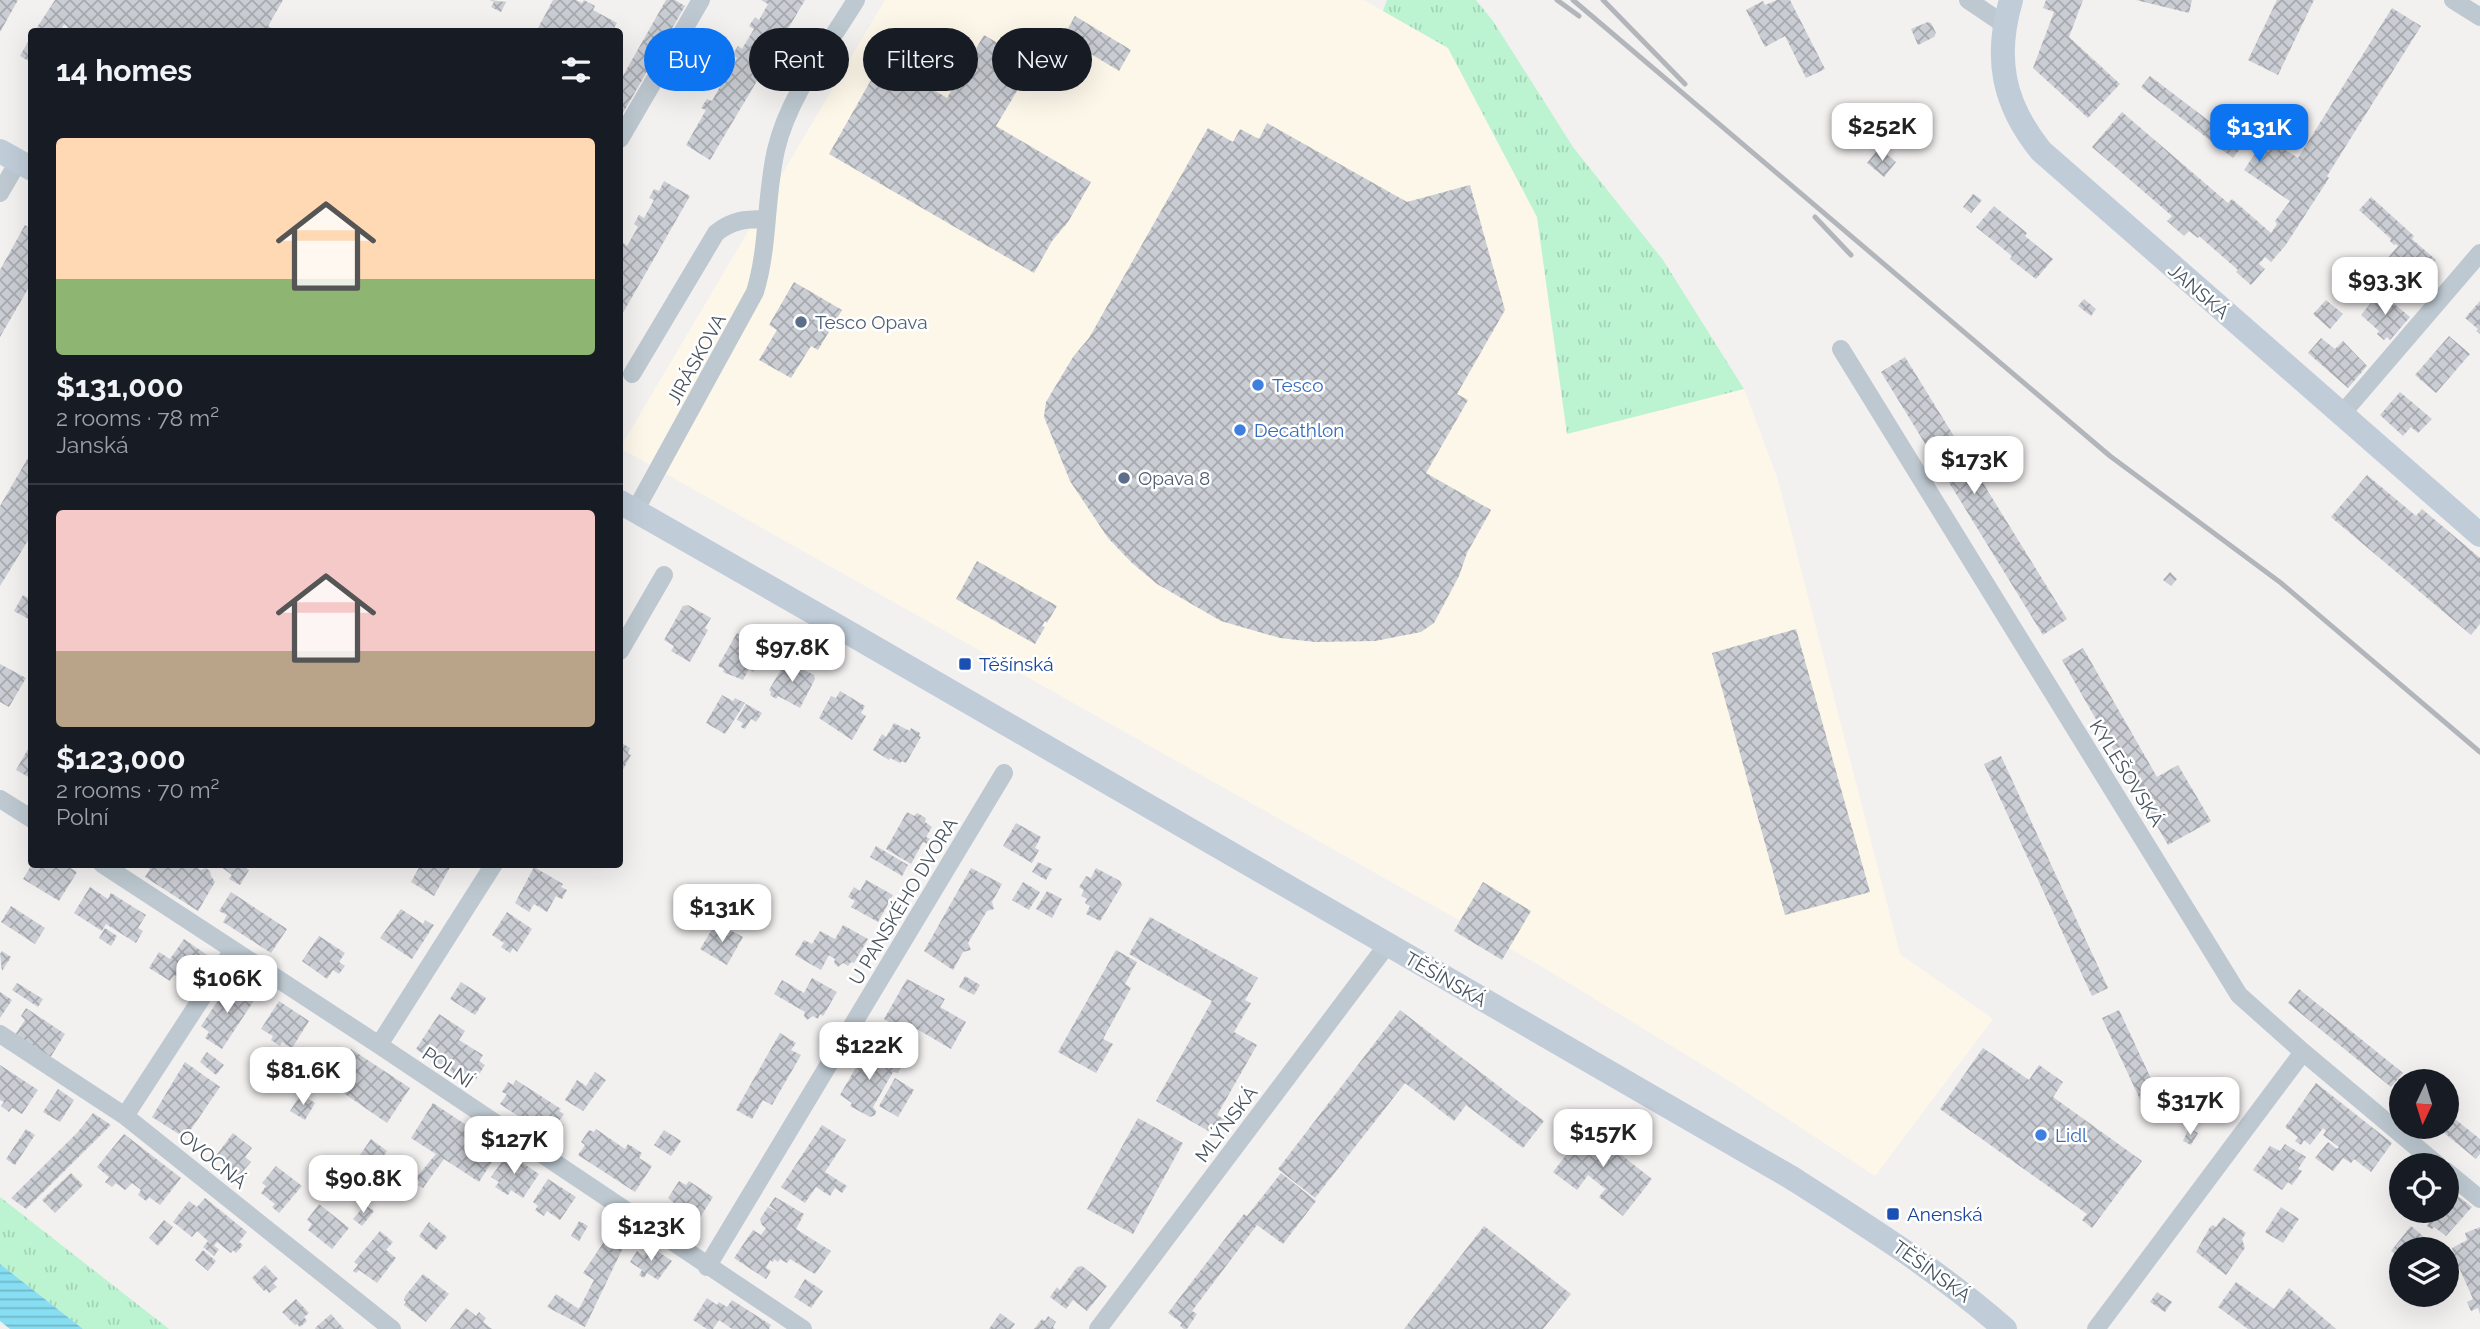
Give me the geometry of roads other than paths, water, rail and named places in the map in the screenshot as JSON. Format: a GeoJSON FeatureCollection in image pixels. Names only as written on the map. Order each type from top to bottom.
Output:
{"type":"FeatureCollection","features":[{"type":"Feature","properties":{"kind":"street"},"geometry":{"type":"LineString","coordinates":[[623,134],[701,0]]}},
{"type":"Feature","properties":{"kind":"street","name":"JIRÁSKOVA"},"geometry":{"type":"LineString","coordinates":[[627,507],[748,308],[765,253],[769,189],[776,148],[791,108],[856,0]]}},
{"type":"Feature","properties":{"kind":"street"},"geometry":{"type":"LineString","coordinates":[[1968,0],[2005,25]]}},
{"type":"Feature","properties":{"kind":"street","name":"JANSKÁ"},"geometry":{"type":"LineString","coordinates":[[2011,0],[2005,25],[2003,60],[2007,88],[2016,115],[2041,151],[2480,535]]}},
{"type":"Feature","properties":{"kind":"street"},"geometry":{"type":"LineString","coordinates":[[2453,0],[2480,17]]}},
{"type":"Feature","properties":{"kind":"street"},"geometry":{"type":"LineString","coordinates":[[0,193],[17,161]]}},
{"type":"Feature","properties":{"kind":"street"},"geometry":{"type":"LineString","coordinates":[[632,374],[716,233],[728,223],[745,219],[766,219]]}},
{"type":"Feature","properties":{"kind":"street"},"geometry":{"type":"LineString","coordinates":[[2341,415],[2480,253]]}},
{"type":"Feature","properties":{"kind":"street","name":"KYLEŠOVSKÁ"},"geometry":{"type":"LineString","coordinates":[[1842,349],[2239,995],[2423,1153]]}},
{"type":"Feature","properties":{"kind":"street","name":"TĚŠÍNSKÁ"},"geometry":{"type":"LineString","coordinates":[[627,507],[856,636],[1792,1178],[1898,1246],[1969,1297],[2005,1329]]}},
{"type":"Feature","properties":{"kind":"street"},"geometry":{"type":"LineString","coordinates":[[623,646],[664,575]]}},
{"type":"Feature","properties":{"kind":"street","name":"U PANSKÉHO DVORA"},"geometry":{"type":"LineString","coordinates":[[707,1267],[1004,773]]}},
{"type":"Feature","properties":{"kind":"street"},"geometry":{"type":"LineString","coordinates":[[0,799],[28,816]]}},
{"type":"Feature","properties":{"kind":"street","name":"POLNÍ"},"geometry":{"type":"LineString","coordinates":[[108,868],[379,1045],[803,1329]]}},
{"type":"Feature","properties":{"kind":"street"},"geometry":{"type":"LineString","coordinates":[[379,1045],[491,868]]}},
{"type":"Feature","properties":{"kind":"street","name":"MLÝNSKÁ"},"geometry":{"type":"LineString","coordinates":[[1098,1329],[1387,945]]}},
{"type":"Feature","properties":{"kind":"street"},"geometry":{"type":"LineString","coordinates":[[125,1116],[233,950]]}},
{"type":"Feature","properties":{"kind":"street","name":"OVOCNÁ"},"geometry":{"type":"LineString","coordinates":[[0,1034],[125,1116],[393,1329]]}},
{"type":"Feature","properties":{"kind":"street"},"geometry":{"type":"LineString","coordinates":[[2096,1329],[2303,1052]]}},
{"type":"Feature","properties":{"kind":"street"},"geometry":{"type":"LineString","coordinates":[[2459,1182],[2480,1199]]}},
{"type":"Feature","properties":{"kind":"water"},"geometry":{"type":"Polygon","coordinates":[[[0,1264],[83,1329],[10,1329],[0,1321],[0,1264]]]}},
{"type":"Feature","properties":{"kind":"railway"},"geometry":{"type":"LineString","coordinates":[[1557,0],[1579,16]]}},
{"type":"Feature","properties":{"kind":"railway"},"geometry":{"type":"LineString","coordinates":[[1573,0],[2110,456],[2281,583],[2480,752]]}},
{"type":"Feature","properties":{"kind":"railway"},"geometry":{"type":"LineString","coordinates":[[1603,0],[1685,84]]}},
{"type":"Feature","properties":{"kind":"railway"},"geometry":{"type":"LineString","coordinates":[[1815,217],[1851,255]]}},
{"type":"Feature","properties":{"kind":"place","name":"Tesco Opava"},"geometry":{"type":"Point","coordinates":[801,322]}},
{"type":"Feature","properties":{"kind":"place","name":"Tesco"},"geometry":{"type":"Point","coordinates":[1258,385]}},
{"type":"Feature","properties":{"kind":"place","name":"Decathlon"},"geometry":{"type":"Point","coordinates":[1240,430]}},
{"type":"Feature","properties":{"kind":"place","name":"Opava 8"},"geometry":{"type":"Point","coordinates":[1124,478]}},
{"type":"Feature","properties":{"kind":"place","name":"Těšínská"},"geometry":{"type":"Point","coordinates":[965,664]}},
{"type":"Feature","properties":{"kind":"place","name":"Lidl"},"geometry":{"type":"Point","coordinates":[2041,1135]}},
{"type":"Feature","properties":{"kind":"place","name":"Anenská"},"geometry":{"type":"Point","coordinates":[1893,1214]}}]}
